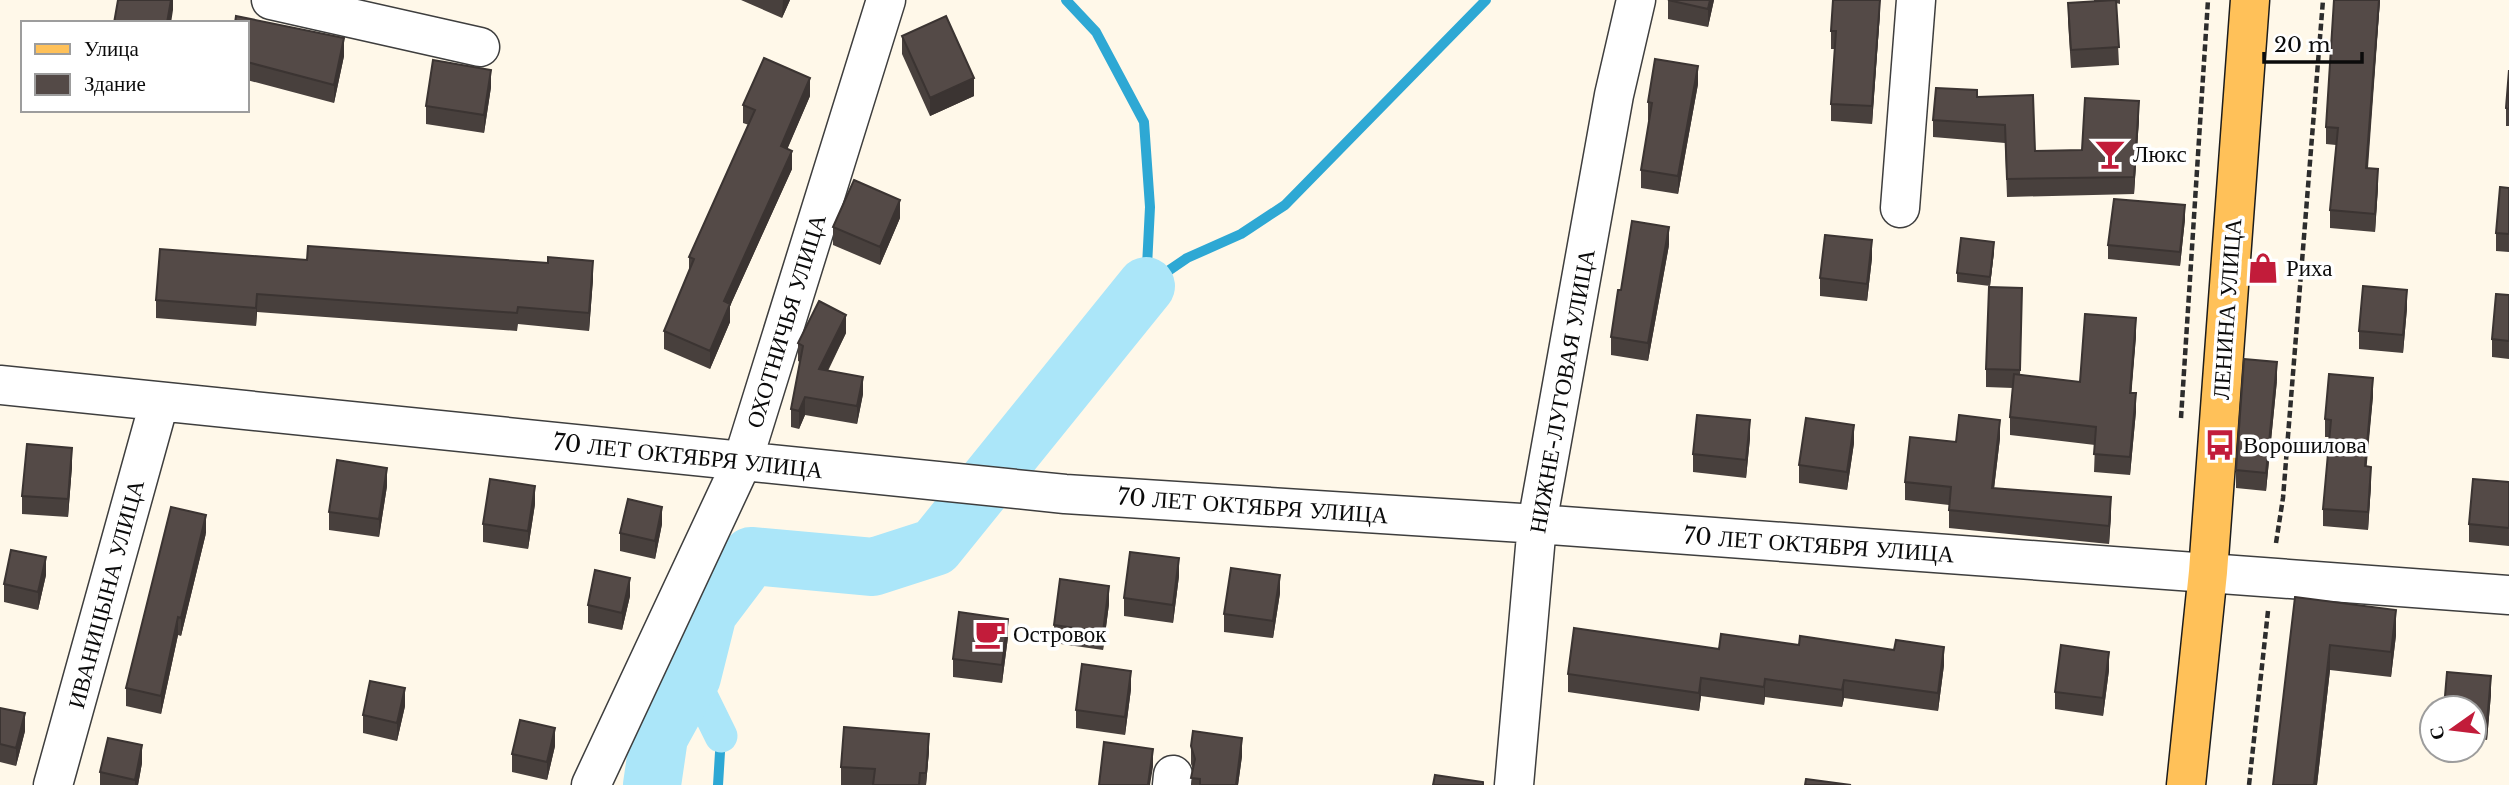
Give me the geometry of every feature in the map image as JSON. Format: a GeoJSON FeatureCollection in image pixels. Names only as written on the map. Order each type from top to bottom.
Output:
{"type":"FeatureCollection","features":[{"type":"Feature","properties":{"kind":"main road","name":"ЛЕНИНА УЛИЦА"},"geometry":{"type":"LineString","coordinates":[[2186,785],[2208,572],[2250,0]]}},
{"type":"Feature","properties":{"kind":"street"},"geometry":{"type":"LineString","coordinates":[[271,0],[480,47]]}},
{"type":"Feature","properties":{"kind":"street","name":"ОХОТНИЧЬЯ УЛИЦА"},"geometry":{"type":"LineString","coordinates":[[591,785],[743,460],[886,0]]}},
{"type":"Feature","properties":{"kind":"street","name":"НИЖНЕ-ЛУГОВАЯ УЛИЦА"},"geometry":{"type":"LineString","coordinates":[[1514,785],[1537,524],[1615,96],[1636,0]]}},
{"type":"Feature","properties":{"kind":"street"},"geometry":{"type":"LineString","coordinates":[[1900,208],[1916,0]]}},
{"type":"Feature","properties":{"kind":"street","name":"70 ЛЕТ ОКТЯБРЯ УЛИЦА"},"geometry":{"type":"LineString","coordinates":[[0,385],[1065,494],[1537,524],[2509,595]]}},
{"type":"Feature","properties":{"kind":"street","name":"ИВАНИЦЫНА УЛИЦА"},"geometry":{"type":"LineString","coordinates":[[53,785],[159,403]]}},
{"type":"Feature","properties":{"kind":"path"},"geometry":{"type":"LineString","coordinates":[[2180,431],[2208,0]]}},
{"type":"Feature","properties":{"kind":"path"},"geometry":{"type":"LineString","coordinates":[[2249,785],[2271,577],[2283,498],[2323,0]]}},
{"type":"Feature","properties":{"kind":"building"},"geometry":{"type":"Polygon","coordinates":[[[118,0],[171,0],[167,21],[114,21],[118,0]]]}},
{"type":"Feature","properties":{"kind":"building"},"geometry":{"type":"Polygon","coordinates":[[[1668,0],[1710,0],[1708,9],[1668,0]]]}},
{"type":"Feature","properties":{"kind":"building"},"geometry":{"type":"Polygon","coordinates":[[[1833,0],[1880,0],[1872,106],[1831,104],[1836,31],[1831,31],[1833,0]]]}},
{"type":"Feature","properties":{"kind":"building"},"geometry":{"type":"Polygon","coordinates":[[[2116,0],[2119,47],[2071,50],[2068,3],[2116,0]]]}},
{"type":"Feature","properties":{"kind":"building"},"geometry":{"type":"Polygon","coordinates":[[[2334,0],[2379,0],[2366,168],[2378,169],[2375,214],[2330,210],[2338,128],[2326,127],[2334,0]]]}},
{"type":"Feature","properties":{"kind":"building"},"geometry":{"type":"Polygon","coordinates":[[[236,16],[344,38],[334,85],[248,62],[248,21],[235,21],[236,16]]]}},
{"type":"Feature","properties":{"kind":"building"},"geometry":{"type":"Polygon","coordinates":[[[946,16],[974,78],[930,98],[902,36],[946,16]]]}},
{"type":"Feature","properties":{"kind":"building"},"geometry":{"type":"Polygon","coordinates":[[[764,58],[810,78],[781,146],[792,151],[724,301],[730,304],[710,351],[664,331],[694,259],[689,257],[755,110],[743,105],[764,58]]]}},
{"type":"Feature","properties":{"kind":"building"},"geometry":{"type":"Polygon","coordinates":[[[1655,59],[1698,66],[1678,176],[1641,170],[1652,103],[1648,102],[1655,59]]]}},
{"type":"Feature","properties":{"kind":"building"},"geometry":{"type":"Polygon","coordinates":[[[433,60],[491,70],[484,115],[426,106],[433,60]]]}},
{"type":"Feature","properties":{"kind":"building"},"geometry":{"type":"Polygon","coordinates":[[[2509,70],[2509,109],[2506,108],[2509,70]]]}},
{"type":"Feature","properties":{"kind":"building"},"geometry":{"type":"Polygon","coordinates":[[[1936,88],[1977,90],[1977,97],[2033,95],[2035,151],[2082,150],[2085,98],[2139,101],[2134,177],[2007,179],[2005,125],[1933,120],[1936,88]]]}},
{"type":"Feature","properties":{"kind":"building"},"geometry":{"type":"Polygon","coordinates":[[[854,180],[900,200],[880,247],[833,227],[854,180]]]}},
{"type":"Feature","properties":{"kind":"building"},"geometry":{"type":"Polygon","coordinates":[[[2500,187],[2509,188],[2509,234],[2496,233],[2500,187]]]}},
{"type":"Feature","properties":{"kind":"building"},"geometry":{"type":"Polygon","coordinates":[[[2114,199],[2185,205],[2180,252],[2108,245],[2114,199]]]}},
{"type":"Feature","properties":{"kind":"building"},"geometry":{"type":"Polygon","coordinates":[[[1632,221],[1669,227],[1648,343],[1611,337],[1632,221]]]}},
{"type":"Feature","properties":{"kind":"building"},"geometry":{"type":"Polygon","coordinates":[[[1825,235],[1872,240],[1867,284],[1820,278],[1825,235]]]}},
{"type":"Feature","properties":{"kind":"building"},"geometry":{"type":"Polygon","coordinates":[[[1961,238],[1994,242],[1990,277],[1957,273],[1961,238]]]}},
{"type":"Feature","properties":{"kind":"building"},"geometry":{"type":"Polygon","coordinates":[[[308,246],[548,263],[548,257],[593,261],[589,313],[518,307],[517,313],[257,294],[256,308],[156,300],[160,249],[307,260],[308,246]]]}},
{"type":"Feature","properties":{"kind":"building"},"geometry":{"type":"Polygon","coordinates":[[[2363,286],[2407,290],[2403,335],[2359,331],[2363,286]]]}},
{"type":"Feature","properties":{"kind":"building"},"geometry":{"type":"Polygon","coordinates":[[[1989,287],[2022,288],[2020,370],[1986,369],[1989,287]]]}},
{"type":"Feature","properties":{"kind":"building"},"geometry":{"type":"Polygon","coordinates":[[[2496,294],[2509,295],[2509,341],[2492,339],[2496,294]]]}},
{"type":"Feature","properties":{"kind":"building"},"geometry":{"type":"Polygon","coordinates":[[[819,301],[846,315],[819,369],[863,377],[857,406],[805,397],[799,411],[791,409],[803,346],[798,343],[819,301]]]}},
{"type":"Feature","properties":{"kind":"building"},"geometry":{"type":"Polygon","coordinates":[[[2085,314],[2136,318],[2130,393],[2136,393],[2130,457],[2094,454],[2096,427],[2010,417],[2014,374],[2080,382],[2085,314]]]}},
{"type":"Feature","properties":{"kind":"building"},"geometry":{"type":"Polygon","coordinates":[[[2244,359],[2277,362],[2266,473],[2236,470],[2244,359]]]}},
{"type":"Feature","properties":{"kind":"building"},"geometry":{"type":"Polygon","coordinates":[[[2329,374],[2373,378],[2365,466],[2371,467],[2368,512],[2323,509],[2331,420],[2325,419],[2329,374]]]}},
{"type":"Feature","properties":{"kind":"building"},"geometry":{"type":"Polygon","coordinates":[[[1697,415],[1750,420],[1746,460],[1693,454],[1697,415]]]}},
{"type":"Feature","properties":{"kind":"building"},"geometry":{"type":"Polygon","coordinates":[[[1959,415],[2000,420],[1992,488],[2111,497],[2109,526],[1949,510],[1951,487],[1905,482],[1910,437],[1956,442],[1959,415]]]}},
{"type":"Feature","properties":{"kind":"building"},"geometry":{"type":"Polygon","coordinates":[[[1806,418],[1854,425],[1847,472],[1799,465],[1806,418]]]}},
{"type":"Feature","properties":{"kind":"building"},"geometry":{"type":"Polygon","coordinates":[[[27,444],[72,448],[68,499],[22,496],[27,444]]]}},
{"type":"Feature","properties":{"kind":"building"},"geometry":{"type":"Polygon","coordinates":[[[337,460],[387,468],[379,519],[329,512],[337,460]]]}},
{"type":"Feature","properties":{"kind":"building"},"geometry":{"type":"Polygon","coordinates":[[[490,479],[535,486],[528,531],[483,524],[490,479]]]}},
{"type":"Feature","properties":{"kind":"building"},"geometry":{"type":"Polygon","coordinates":[[[2473,479],[2509,482],[2509,528],[2469,524],[2473,479]]]}},
{"type":"Feature","properties":{"kind":"building"},"geometry":{"type":"Polygon","coordinates":[[[628,499],[662,507],[655,541],[620,533],[628,499]]]}},
{"type":"Feature","properties":{"kind":"building"},"geometry":{"type":"Polygon","coordinates":[[[171,507],[206,515],[181,618],[178,617],[161,696],[126,688],[171,507]]]}},
{"type":"Feature","properties":{"kind":"building"},"geometry":{"type":"Polygon","coordinates":[[[11,550],[46,557],[38,592],[4,584],[11,550]]]}},
{"type":"Feature","properties":{"kind":"building"},"geometry":{"type":"Polygon","coordinates":[[[1130,552],[1179,558],[1173,605],[1124,598],[1130,552]]]}},
{"type":"Feature","properties":{"kind":"building"},"geometry":{"type":"Polygon","coordinates":[[[1231,568],[1280,575],[1273,621],[1224,614],[1231,568]]]}},
{"type":"Feature","properties":{"kind":"building"},"geometry":{"type":"Polygon","coordinates":[[[595,570],[630,578],[622,613],[588,605],[595,570]]]}},
{"type":"Feature","properties":{"kind":"building"},"geometry":{"type":"Polygon","coordinates":[[[1060,579],[1109,586],[1103,632],[1054,625],[1060,579]]]}},
{"type":"Feature","properties":{"kind":"building"},"geometry":{"type":"Polygon","coordinates":[[[2295,597],[2396,610],[2391,652],[2330,645],[2314,785],[2273,785],[2295,597]]]}},
{"type":"Feature","properties":{"kind":"building"},"geometry":{"type":"Polygon","coordinates":[[[959,612],[1008,619],[1002,665],[953,659],[959,612]]]}},
{"type":"Feature","properties":{"kind":"building"},"geometry":{"type":"Polygon","coordinates":[[[1574,628],[1719,649],[1721,634],[1799,645],[1800,636],[1894,650],[1896,640],[1944,647],[1938,693],[1844,680],[1842,690],[1765,679],[1764,687],[1701,678],[1699,693],[1568,674],[1574,628]]]}},
{"type":"Feature","properties":{"kind":"building"},"geometry":{"type":"Polygon","coordinates":[[[2061,645],[2109,652],[2103,698],[2055,692],[2061,645]]]}},
{"type":"Feature","properties":{"kind":"building"},"geometry":{"type":"Polygon","coordinates":[[[1082,664],[1131,671],[1125,717],[1076,710],[1082,664]]]}},
{"type":"Feature","properties":{"kind":"building"},"geometry":{"type":"Polygon","coordinates":[[[2447,672],[2491,676],[2488,710],[2488,694],[2445,694],[2447,672]]]}},
{"type":"Feature","properties":{"kind":"building"},"geometry":{"type":"Polygon","coordinates":[[[370,681],[405,688],[397,723],[363,715],[370,681]]]}},
{"type":"Feature","properties":{"kind":"building"},"geometry":{"type":"Polygon","coordinates":[[[0,708],[25,713],[16,748],[0,744],[0,708]]]}},
{"type":"Feature","properties":{"kind":"building"},"geometry":{"type":"Polygon","coordinates":[[[520,720],[555,728],[547,762],[512,754],[520,720]]]}},
{"type":"Feature","properties":{"kind":"building"},"geometry":{"type":"Polygon","coordinates":[[[844,727],[929,734],[926,773],[920,773],[919,785],[873,785],[875,769],[841,767],[844,727]]]}},
{"type":"Feature","properties":{"kind":"building"},"geometry":{"type":"Polygon","coordinates":[[[1193,731],[1242,738],[1236,785],[1200,785],[1200,779],[1191,778],[1195,759],[1191,746],[1193,731]]]}},
{"type":"Feature","properties":{"kind":"building"},"geometry":{"type":"Polygon","coordinates":[[[108,738],[142,745],[135,780],[100,772],[108,738]]]}},
{"type":"Feature","properties":{"kind":"building"},"geometry":{"type":"Polygon","coordinates":[[[1104,742],[1153,749],[1148,785],[1099,785],[1104,742]]]}},
{"type":"Feature","properties":{"kind":"building"},"geometry":{"type":"Polygon","coordinates":[[[1435,775],[1483,782],[1483,785],[1433,785],[1435,775]]]}},
{"type":"Feature","properties":{"kind":"building"},"geometry":{"type":"Polygon","coordinates":[[[1806,779],[1851,785],[1805,785],[1806,779]]]}},
{"type":"Feature","properties":{"kind":"waterway"},"geometry":{"type":"LineString","coordinates":[[1066,0],[1096,32],[1144,122],[1150,207],[1146,286]]}},
{"type":"Feature","properties":{"kind":"waterway"},"geometry":{"type":"LineString","coordinates":[[1146,286],[1187,258],[1241,234],[1285,205],[1486,0]]}},
{"type":"Feature","properties":{"kind":"waterway"},"geometry":{"type":"LineString","coordinates":[[652,785],[659,737],[692,677],[708,613],[751,556],[873,567],[935,547],[1146,286]]}},
{"type":"Feature","properties":{"kind":"waterway"},"geometry":{"type":"LineString","coordinates":[[692,677],[721,736]]}},
{"type":"Feature","properties":{"kind":"waterway"},"geometry":{"type":"LineString","coordinates":[[718,785],[721,736]]}},
{"type":"Feature","properties":{"kind":"place","name":"Люкс"},"geometry":{"type":"Point","coordinates":[2110,154]}},
{"type":"Feature","properties":{"kind":"place","name":"Риха"},"geometry":{"type":"Point","coordinates":[2263,268]}},
{"type":"Feature","properties":{"kind":"place","name":"Ворошилова"},"geometry":{"type":"Point","coordinates":[2220,445]}},
{"type":"Feature","properties":{"kind":"place","name":"Островок"},"geometry":{"type":"Point","coordinates":[990,634]}}]}
